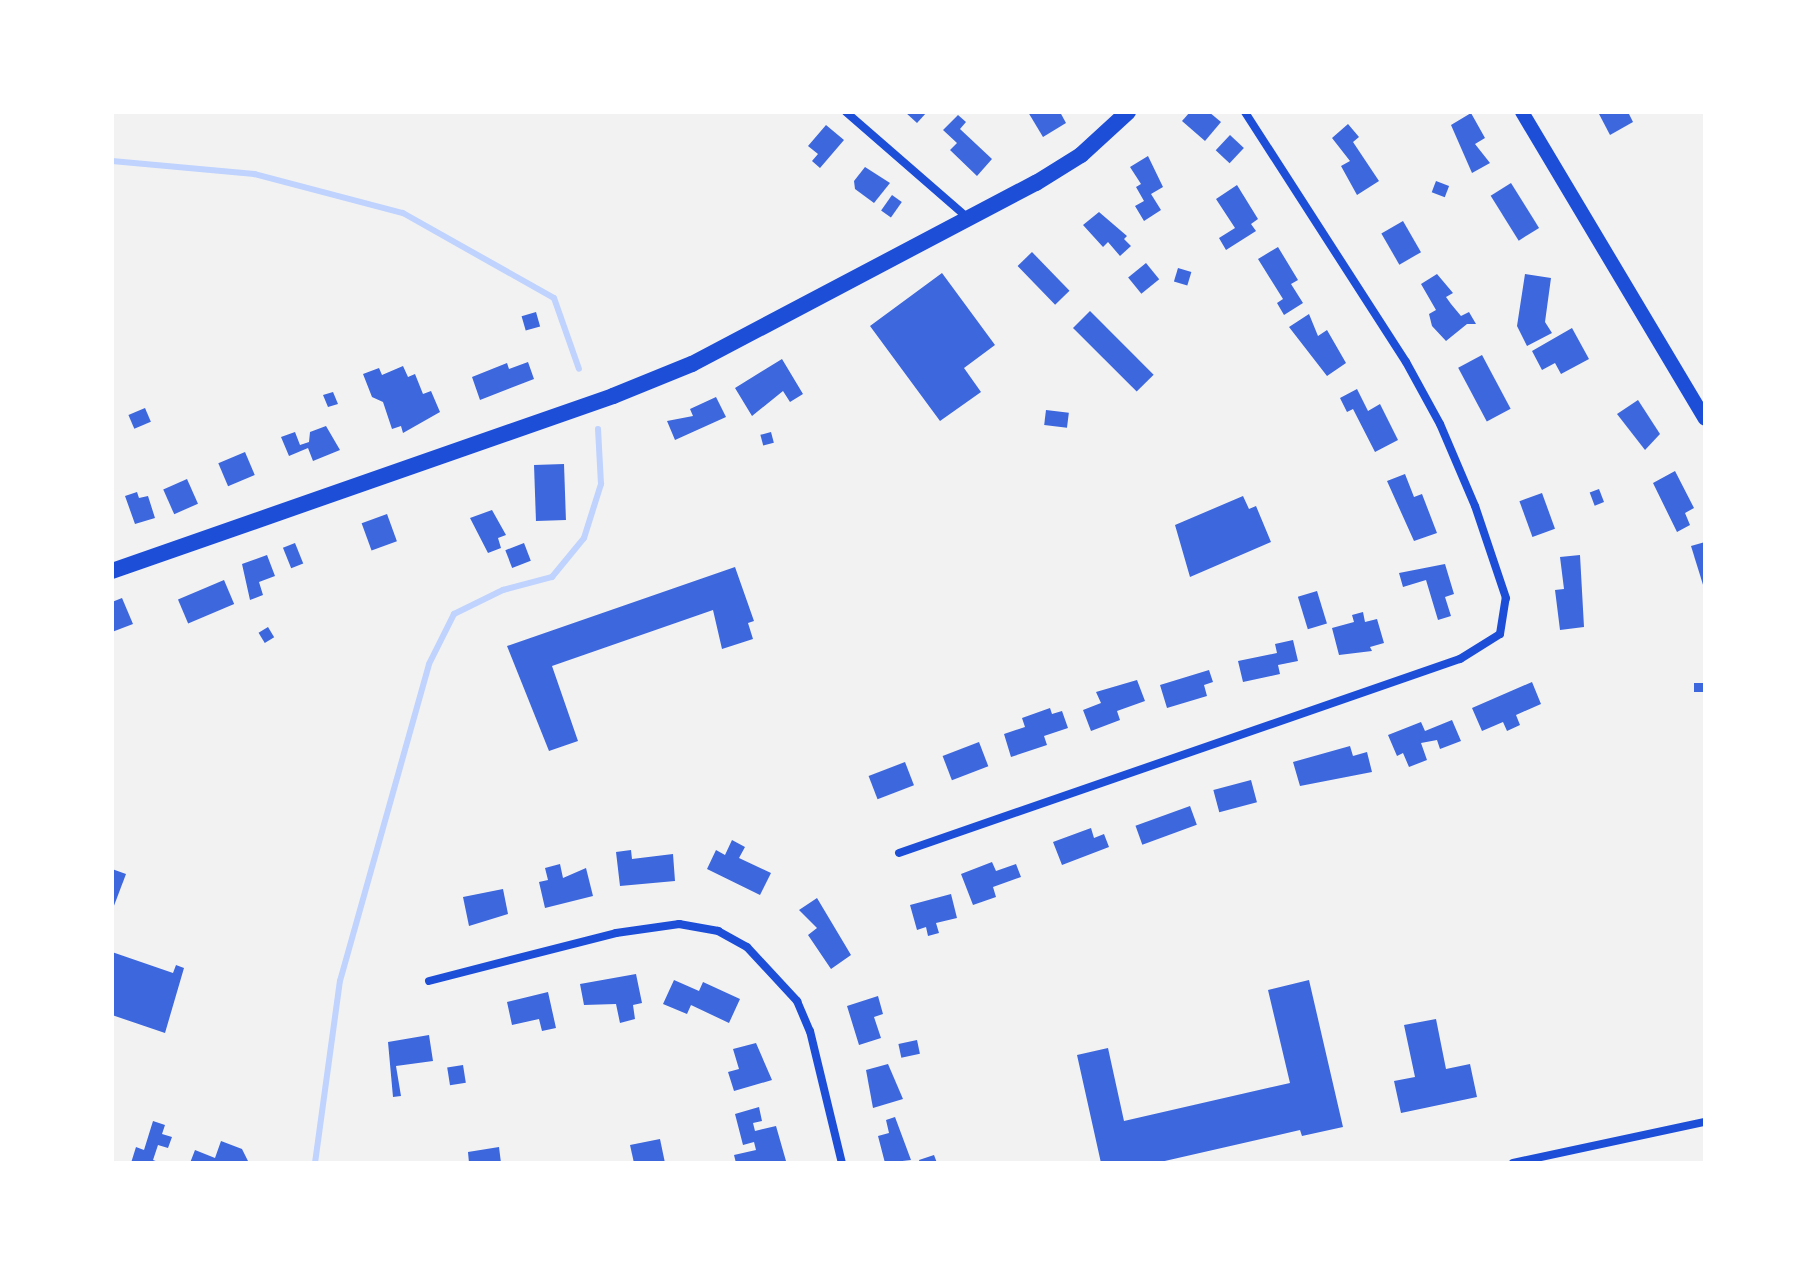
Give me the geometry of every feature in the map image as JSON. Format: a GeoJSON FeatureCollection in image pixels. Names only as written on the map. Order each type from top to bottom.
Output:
{"type":"FeatureCollection","features":[{"type":"Feature","properties":{"kind":"main road"},"geometry":{"type":"LineString","coordinates":[[112,571],[655,380],[1060,169],[1128,112]]}},
{"type":"Feature","properties":{"kind":"street"},"geometry":{"type":"LineString","coordinates":[[846,112],[969,219]]}},
{"type":"Feature","properties":{"kind":"street"},"geometry":{"type":"LineString","coordinates":[[899,853],[1460,659],[1481,651],[1500,634],[1506,598],[1475,506],[1440,424],[1406,362],[1245,112]]}},
{"type":"Feature","properties":{"kind":"street"},"geometry":{"type":"LineString","coordinates":[[1522,112],[1705,419]]}},
{"type":"Feature","properties":{"kind":"street"},"geometry":{"type":"LineString","coordinates":[[429,981],[616,933],[679,924],[718,931],[747,947],[797,1001],[810,1031],[842,1163]]}},
{"type":"Feature","properties":{"kind":"street"},"geometry":{"type":"LineString","coordinates":[[1513,1163],[1705,1122]]}},
{"type":"Feature","properties":{"kind":"building"},"geometry":{"type":"Polygon","coordinates":[[[905,112],[927,112],[917,123],[905,112]]]}},
{"type":"Feature","properties":{"kind":"building"},"geometry":{"type":"Polygon","coordinates":[[[1028,112],[1060,112],[1066,123],[1043,137],[1028,112]]]}},
{"type":"Feature","properties":{"kind":"building"},"geometry":{"type":"Polygon","coordinates":[[[1190,112],[1209,112],[1221,122],[1205,141],[1182,121],[1190,112]]]}},
{"type":"Feature","properties":{"kind":"building"},"geometry":{"type":"Polygon","coordinates":[[[1598,112],[1628,112],[1633,122],[1610,135],[1598,112]]]}},
{"type":"Feature","properties":{"kind":"building"},"geometry":{"type":"Polygon","coordinates":[[[1471,113],[1485,138],[1475,144],[1490,163],[1472,173],[1451,125],[1471,113]]]}},
{"type":"Feature","properties":{"kind":"building"},"geometry":{"type":"Polygon","coordinates":[[[958,115],[966,122],[960,129],[992,159],[977,176],[950,150],[957,143],[943,130],[958,115]]]}},
{"type":"Feature","properties":{"kind":"building"},"geometry":{"type":"Polygon","coordinates":[[[1348,124],[1359,137],[1353,142],[1379,181],[1357,195],[1341,166],[1350,161],[1332,138],[1348,124]]]}},
{"type":"Feature","properties":{"kind":"building"},"geometry":{"type":"Polygon","coordinates":[[[826,125],[844,140],[820,168],[812,161],[818,154],[808,146],[826,125]]]}},
{"type":"Feature","properties":{"kind":"building"},"geometry":{"type":"Polygon","coordinates":[[[1230,135],[1244,148],[1230,163],[1216,150],[1230,135]]]}},
{"type":"Feature","properties":{"kind":"building"},"geometry":{"type":"Polygon","coordinates":[[[1148,156],[1163,187],[1151,194],[1161,210],[1144,221],[1135,206],[1144,201],[1136,187],[1141,184],[1130,167],[1148,156]]]}},
{"type":"Feature","properties":{"kind":"building"},"geometry":{"type":"Polygon","coordinates":[[[865,167],[890,183],[874,203],[855,189],[854,181],[865,167]]]}},
{"type":"Feature","properties":{"kind":"building"},"geometry":{"type":"Polygon","coordinates":[[[1436,181],[1449,186],[1445,197],[1432,192],[1436,181]]]}},
{"type":"Feature","properties":{"kind":"building"},"geometry":{"type":"Polygon","coordinates":[[[1511,183],[1539,228],[1519,241],[1491,196],[1511,183]]]}},
{"type":"Feature","properties":{"kind":"building"},"geometry":{"type":"Polygon","coordinates":[[[1237,185],[1258,219],[1251,224],[1256,231],[1226,250],[1219,238],[1235,228],[1216,199],[1237,185]]]}},
{"type":"Feature","properties":{"kind":"building"},"geometry":{"type":"Polygon","coordinates":[[[892,195],[902,202],[891,217],[881,211],[892,195]]]}},
{"type":"Feature","properties":{"kind":"building"},"geometry":{"type":"Polygon","coordinates":[[[1099,212],[1127,236],[1124,239],[1131,246],[1120,256],[1108,242],[1103,247],[1083,225],[1099,212]]]}},
{"type":"Feature","properties":{"kind":"building"},"geometry":{"type":"Polygon","coordinates":[[[1403,221],[1421,252],[1399,265],[1381,234],[1403,221]]]}},
{"type":"Feature","properties":{"kind":"building"},"geometry":{"type":"Polygon","coordinates":[[[1278,247],[1298,280],[1291,284],[1303,303],[1284,315],[1277,303],[1283,299],[1258,259],[1278,247]]]}},
{"type":"Feature","properties":{"kind":"building"},"geometry":{"type":"Polygon","coordinates":[[[1032,252],[1070,291],[1055,305],[1018,266],[1032,252]]]}},
{"type":"Feature","properties":{"kind":"building"},"geometry":{"type":"Polygon","coordinates":[[[1146,263],[1159,279],[1141,294],[1128,277],[1146,263]]]}},
{"type":"Feature","properties":{"kind":"building"},"geometry":{"type":"Polygon","coordinates":[[[1178,268],[1191,272],[1187,285],[1174,281],[1178,268]]]}},
{"type":"Feature","properties":{"kind":"building"},"geometry":{"type":"Polygon","coordinates":[[[942,273],[995,345],[964,368],[981,392],[940,421],[870,326],[942,273]]]}},
{"type":"Feature","properties":{"kind":"building"},"geometry":{"type":"Polygon","coordinates":[[[1437,274],[1453,293],[1446,297],[1451,304],[1461,316],[1469,312],[1476,324],[1467,324],[1446,341],[1432,326],[1429,314],[1436,310],[1421,284],[1437,274]]]}},
{"type":"Feature","properties":{"kind":"building"},"geometry":{"type":"Polygon","coordinates":[[[1525,274],[1551,278],[1545,322],[1552,333],[1527,346],[1517,326],[1525,274]]]}},
{"type":"Feature","properties":{"kind":"building"},"geometry":{"type":"Polygon","coordinates":[[[1090,311],[1154,375],[1137,392],[1073,328],[1090,311]]]}},
{"type":"Feature","properties":{"kind":"building"},"geometry":{"type":"Polygon","coordinates":[[[536,312],[540,326],[526,331],[522,316],[536,312]]]}},
{"type":"Feature","properties":{"kind":"building"},"geometry":{"type":"Polygon","coordinates":[[[1309,314],[1318,336],[1327,330],[1346,363],[1327,376],[1289,327],[1309,314]]]}},
{"type":"Feature","properties":{"kind":"building"},"geometry":{"type":"Polygon","coordinates":[[[1572,328],[1589,359],[1561,374],[1555,363],[1542,370],[1532,351],[1572,328]]]}},
{"type":"Feature","properties":{"kind":"building"},"geometry":{"type":"Polygon","coordinates":[[[1482,355],[1511,409],[1487,422],[1458,368],[1482,355]]]}},
{"type":"Feature","properties":{"kind":"building"},"geometry":{"type":"Polygon","coordinates":[[[782,359],[803,394],[790,402],[783,391],[752,416],[735,388],[782,359]]]}},
{"type":"Feature","properties":{"kind":"building"},"geometry":{"type":"Polygon","coordinates":[[[528,362],[534,379],[480,400],[472,377],[507,363],[509,369],[528,362]]]}},
{"type":"Feature","properties":{"kind":"building"},"geometry":{"type":"Polygon","coordinates":[[[403,366],[408,377],[415,374],[423,394],[431,391],[440,412],[403,433],[401,426],[392,429],[383,402],[372,397],[363,374],[379,368],[382,375],[403,366]]]}},
{"type":"Feature","properties":{"kind":"building"},"geometry":{"type":"Polygon","coordinates":[[[1357,389],[1368,411],[1380,404],[1398,440],[1375,452],[1353,409],[1347,412],[1340,398],[1357,389]]]}},
{"type":"Feature","properties":{"kind":"building"},"geometry":{"type":"Polygon","coordinates":[[[333,392],[338,404],[328,407],[323,395],[333,392]]]}},
{"type":"Feature","properties":{"kind":"building"},"geometry":{"type":"Polygon","coordinates":[[[716,397],[726,417],[675,440],[667,421],[693,416],[690,409],[716,397]]]}},
{"type":"Feature","properties":{"kind":"building"},"geometry":{"type":"Polygon","coordinates":[[[1638,400],[1660,434],[1645,450],[1617,414],[1638,400]]]}},
{"type":"Feature","properties":{"kind":"building"},"geometry":{"type":"Polygon","coordinates":[[[145,408],[151,422],[134,429],[128,415],[145,408]]]}},
{"type":"Feature","properties":{"kind":"building"},"geometry":{"type":"Polygon","coordinates":[[[1046,410],[1069,413],[1067,428],[1044,425],[1046,410]]]}},
{"type":"Feature","properties":{"kind":"building"},"geometry":{"type":"Polygon","coordinates":[[[326,426],[340,450],[313,461],[308,448],[289,456],[281,437],[295,432],[300,445],[309,442],[310,432],[326,426]]]}},
{"type":"Feature","properties":{"kind":"building"},"geometry":{"type":"Polygon","coordinates":[[[771,432],[774,443],[763,445],[760,435],[771,432]]]}},
{"type":"Feature","properties":{"kind":"building"},"geometry":{"type":"Polygon","coordinates":[[[245,452],[255,475],[228,486],[218,463],[245,452]]]}},
{"type":"Feature","properties":{"kind":"building"},"geometry":{"type":"Polygon","coordinates":[[[564,464],[566,520],[536,521],[534,465],[564,464]]]}},
{"type":"Feature","properties":{"kind":"building"},"geometry":{"type":"Polygon","coordinates":[[[1675,471],[1694,508],[1685,513],[1690,525],[1677,532],[1653,483],[1675,471]]]}},
{"type":"Feature","properties":{"kind":"building"},"geometry":{"type":"Polygon","coordinates":[[[1405,474],[1414,497],[1422,494],[1437,533],[1414,541],[1387,481],[1405,474]]]}},
{"type":"Feature","properties":{"kind":"building"},"geometry":{"type":"Polygon","coordinates":[[[187,479],[198,504],[174,514],[163,490],[187,479]]]}},
{"type":"Feature","properties":{"kind":"building"},"geometry":{"type":"Polygon","coordinates":[[[1599,489],[1604,502],[1595,506],[1590,493],[1599,489]]]}},
{"type":"Feature","properties":{"kind":"building"},"geometry":{"type":"Polygon","coordinates":[[[137,492],[139,498],[148,496],[155,518],[135,524],[125,496],[137,492]]]}},
{"type":"Feature","properties":{"kind":"building"},"geometry":{"type":"Polygon","coordinates":[[[1542,493],[1555,529],[1532,537],[1519,501],[1542,493]]]}},
{"type":"Feature","properties":{"kind":"building"},"geometry":{"type":"Polygon","coordinates":[[[1243,496],[1249,509],[1256,506],[1271,542],[1190,577],[1175,525],[1243,496]]]}},
{"type":"Feature","properties":{"kind":"building"},"geometry":{"type":"Polygon","coordinates":[[[492,510],[506,535],[498,538],[501,548],[488,553],[470,518],[492,510]]]}},
{"type":"Feature","properties":{"kind":"building"},"geometry":{"type":"Polygon","coordinates":[[[387,514],[397,541],[372,550],[362,523],[387,514]]]}},
{"type":"Feature","properties":{"kind":"building"},"geometry":{"type":"Polygon","coordinates":[[[1705,542],[1705,588],[1704,588],[1691,546],[1705,542]]]}},
{"type":"Feature","properties":{"kind":"building"},"geometry":{"type":"Polygon","coordinates":[[[295,543],[303,563],[291,568],[283,548],[295,543]]]}},
{"type":"Feature","properties":{"kind":"building"},"geometry":{"type":"Polygon","coordinates":[[[524,543],[531,561],[512,568],[505,550],[524,543]]]}},
{"type":"Feature","properties":{"kind":"building"},"geometry":{"type":"Polygon","coordinates":[[[267,555],[275,576],[259,582],[263,595],[250,600],[242,564],[267,555]]]}},
{"type":"Feature","properties":{"kind":"building"},"geometry":{"type":"Polygon","coordinates":[[[1580,555],[1584,627],[1560,630],[1555,590],[1564,589],[1560,557],[1580,555]]]}},
{"type":"Feature","properties":{"kind":"building"},"geometry":{"type":"Polygon","coordinates":[[[1445,564],[1454,594],[1445,597],[1451,616],[1438,620],[1426,580],[1403,587],[1399,573],[1445,564]]]}},
{"type":"Feature","properties":{"kind":"building"},"geometry":{"type":"Polygon","coordinates":[[[735,567],[754,621],[748,623],[753,639],[722,649],[713,610],[552,666],[578,741],[549,751],[507,646],[735,567]]]}},
{"type":"Feature","properties":{"kind":"building"},"geometry":{"type":"Polygon","coordinates":[[[224,580],[234,604],[188,623],[178,600],[224,580]]]}},
{"type":"Feature","properties":{"kind":"building"},"geometry":{"type":"Polygon","coordinates":[[[1317,591],[1327,624],[1308,629],[1298,597],[1317,591]]]}},
{"type":"Feature","properties":{"kind":"building"},"geometry":{"type":"Polygon","coordinates":[[[122,598],[133,624],[112,632],[112,602],[122,598]]]}},
{"type":"Feature","properties":{"kind":"building"},"geometry":{"type":"Polygon","coordinates":[[[1363,612],[1365,622],[1377,619],[1384,643],[1370,647],[1372,651],[1339,655],[1332,628],[1354,622],[1352,615],[1363,612]]]}},
{"type":"Feature","properties":{"kind":"building"},"geometry":{"type":"Polygon","coordinates":[[[268,627],[274,637],[265,643],[259,633],[268,627]]]}},
{"type":"Feature","properties":{"kind":"building"},"geometry":{"type":"Polygon","coordinates":[[[1293,640],[1298,661],[1278,665],[1280,674],[1243,682],[1238,661],[1277,653],[1275,644],[1293,640]]]}},
{"type":"Feature","properties":{"kind":"building"},"geometry":{"type":"Polygon","coordinates":[[[1209,670],[1213,682],[1204,685],[1207,696],[1167,708],[1160,685],[1209,670]]]}},
{"type":"Feature","properties":{"kind":"building"},"geometry":{"type":"Polygon","coordinates":[[[1137,680],[1145,701],[1117,711],[1120,720],[1091,731],[1083,710],[1101,703],[1096,692],[1137,680]]]}},
{"type":"Feature","properties":{"kind":"building"},"geometry":{"type":"Polygon","coordinates":[[[1532,682],[1541,704],[1516,715],[1520,725],[1507,731],[1503,722],[1482,731],[1472,708],[1532,682]]]}},
{"type":"Feature","properties":{"kind":"building"},"geometry":{"type":"Polygon","coordinates":[[[1694,683],[1705,683],[1705,692],[1694,692],[1694,683]]]}},
{"type":"Feature","properties":{"kind":"building"},"geometry":{"type":"Polygon","coordinates":[[[1050,708],[1052,714],[1062,711],[1068,728],[1044,736],[1047,745],[1011,757],[1004,734],[1025,727],[1022,718],[1050,708]]]}},
{"type":"Feature","properties":{"kind":"building"},"geometry":{"type":"Polygon","coordinates":[[[1452,720],[1461,741],[1440,749],[1437,740],[1421,743],[1427,760],[1409,767],[1403,753],[1397,756],[1388,735],[1421,722],[1425,731],[1452,720]]]}},
{"type":"Feature","properties":{"kind":"building"},"geometry":{"type":"Polygon","coordinates":[[[979,742],[988,766],[952,780],[943,756],[979,742]]]}},
{"type":"Feature","properties":{"kind":"building"},"geometry":{"type":"Polygon","coordinates":[[[1350,746],[1353,756],[1367,752],[1372,772],[1300,786],[1293,762],[1350,746]]]}},
{"type":"Feature","properties":{"kind":"building"},"geometry":{"type":"Polygon","coordinates":[[[905,762],[914,785],[878,799],[869,776],[905,762]]]}},
{"type":"Feature","properties":{"kind":"building"},"geometry":{"type":"Polygon","coordinates":[[[1251,780],[1257,802],[1219,812],[1213,790],[1251,780]]]}},
{"type":"Feature","properties":{"kind":"building"},"geometry":{"type":"Polygon","coordinates":[[[1190,806],[1197,825],[1142,845],[1135,826],[1190,806]]]}},
{"type":"Feature","properties":{"kind":"building"},"geometry":{"type":"Polygon","coordinates":[[[1091,828],[1094,838],[1104,834],[1109,847],[1062,865],[1053,842],[1091,828]]]}},
{"type":"Feature","properties":{"kind":"building"},"geometry":{"type":"Polygon","coordinates":[[[732,840],[745,847],[739,858],[771,873],[760,895],[707,869],[716,850],[725,855],[732,840]]]}},
{"type":"Feature","properties":{"kind":"building"},"geometry":{"type":"Polygon","coordinates":[[[631,850],[632,859],[673,854],[675,881],[620,886],[616,852],[631,850]]]}},
{"type":"Feature","properties":{"kind":"building"},"geometry":{"type":"Polygon","coordinates":[[[992,862],[996,871],[1016,864],[1021,877],[993,887],[996,897],[973,905],[961,874],[992,862]]]}},
{"type":"Feature","properties":{"kind":"building"},"geometry":{"type":"Polygon","coordinates":[[[560,864],[563,878],[586,868],[593,896],[545,908],[539,882],[548,880],[545,868],[560,864]]]}},
{"type":"Feature","properties":{"kind":"building"},"geometry":{"type":"Polygon","coordinates":[[[112,869],[126,874],[112,911],[112,869]]]}},
{"type":"Feature","properties":{"kind":"building"},"geometry":{"type":"Polygon","coordinates":[[[503,889],[508,914],[469,926],[463,897],[503,889]]]}},
{"type":"Feature","properties":{"kind":"building"},"geometry":{"type":"Polygon","coordinates":[[[951,894],[957,918],[936,923],[939,933],[928,936],[926,927],[917,930],[910,905],[951,894]]]}},
{"type":"Feature","properties":{"kind":"building"},"geometry":{"type":"Polygon","coordinates":[[[817,898],[851,955],[831,969],[808,935],[817,928],[799,910],[817,898]]]}},
{"type":"Feature","properties":{"kind":"building"},"geometry":{"type":"Polygon","coordinates":[[[112,952],[173,973],[176,965],[184,968],[165,1033],[112,1015],[112,952]]]}},
{"type":"Feature","properties":{"kind":"building"},"geometry":{"type":"Polygon","coordinates":[[[636,974],[642,1003],[633,1005],[635,1019],[620,1023],[616,1004],[584,1005],[580,984],[636,974]]]}},
{"type":"Feature","properties":{"kind":"building"},"geometry":{"type":"Polygon","coordinates":[[[674,980],[699,991],[703,982],[740,999],[729,1023],[691,1005],[687,1014],[663,1004],[674,980]]]}},
{"type":"Feature","properties":{"kind":"building"},"geometry":{"type":"Polygon","coordinates":[[[1309,980],[1343,1127],[1302,1136],[1300,1130],[1156,1163],[1101,1163],[1077,1055],[1108,1048],[1124,1121],[1290,1083],[1268,990],[1309,980]]]}},
{"type":"Feature","properties":{"kind":"building"},"geometry":{"type":"Polygon","coordinates":[[[548,992],[556,1028],[542,1031],[539,1019],[512,1025],[507,1002],[548,992]]]}},
{"type":"Feature","properties":{"kind":"building"},"geometry":{"type":"Polygon","coordinates":[[[878,996],[883,1014],[874,1017],[881,1038],[859,1045],[847,1006],[878,996]]]}},
{"type":"Feature","properties":{"kind":"building"},"geometry":{"type":"Polygon","coordinates":[[[1436,1019],[1446,1069],[1470,1064],[1477,1097],[1401,1113],[1394,1081],[1415,1077],[1404,1025],[1436,1019]]]}},
{"type":"Feature","properties":{"kind":"building"},"geometry":{"type":"Polygon","coordinates":[[[429,1035],[433,1061],[396,1066],[401,1096],[393,1097],[388,1042],[429,1035]]]}},
{"type":"Feature","properties":{"kind":"building"},"geometry":{"type":"Polygon","coordinates":[[[917,1040],[920,1054],[901,1058],[898,1044],[917,1040]]]}},
{"type":"Feature","properties":{"kind":"building"},"geometry":{"type":"Polygon","coordinates":[[[756,1043],[772,1080],[734,1091],[728,1072],[739,1069],[733,1049],[756,1043]]]}},
{"type":"Feature","properties":{"kind":"building"},"geometry":{"type":"Polygon","coordinates":[[[888,1064],[903,1099],[873,1108],[866,1070],[888,1064]]]}},
{"type":"Feature","properties":{"kind":"building"},"geometry":{"type":"Polygon","coordinates":[[[463,1065],[466,1083],[450,1085],[447,1068],[463,1065]]]}},
{"type":"Feature","properties":{"kind":"building"},"geometry":{"type":"Polygon","coordinates":[[[759,1107],[762,1121],[753,1123],[755,1131],[776,1126],[786,1161],[736,1163],[734,1155],[756,1150],[754,1142],[743,1145],[735,1114],[759,1107]]]}},
{"type":"Feature","properties":{"kind":"building"},"geometry":{"type":"Polygon","coordinates":[[[895,1117],[911,1160],[885,1163],[878,1136],[889,1133],[886,1120],[895,1117]]]}},
{"type":"Feature","properties":{"kind":"building"},"geometry":{"type":"Polygon","coordinates":[[[153,1121],[165,1125],[162,1134],[172,1137],[168,1148],[158,1145],[153,1160],[161,1163],[131,1163],[136,1147],[144,1150],[153,1121]]]}},
{"type":"Feature","properties":{"kind":"building"},"geometry":{"type":"Polygon","coordinates":[[[660,1139],[665,1163],[634,1163],[630,1145],[660,1139]]]}},
{"type":"Feature","properties":{"kind":"building"},"geometry":{"type":"Polygon","coordinates":[[[221,1141],[242,1149],[249,1163],[190,1163],[195,1150],[215,1158],[221,1141]]]}},
{"type":"Feature","properties":{"kind":"building"},"geometry":{"type":"Polygon","coordinates":[[[499,1147],[501,1163],[469,1163],[468,1152],[499,1147]]]}},
{"type":"Feature","properties":{"kind":"building"},"geometry":{"type":"Polygon","coordinates":[[[934,1155],[937,1163],[920,1163],[919,1160],[934,1155]]]}},
{"type":"Feature","properties":{"kind":"waterway"},"geometry":{"type":"LineString","coordinates":[[112,161],[254,174],[403,213],[554,298],[579,369]]}},
{"type":"Feature","properties":{"kind":"waterway"},"geometry":{"type":"LineString","coordinates":[[315,1163],[340,981],[429,664],[454,614],[503,590],[552,577],[584,538],[601,484],[598,429]]}}]}
